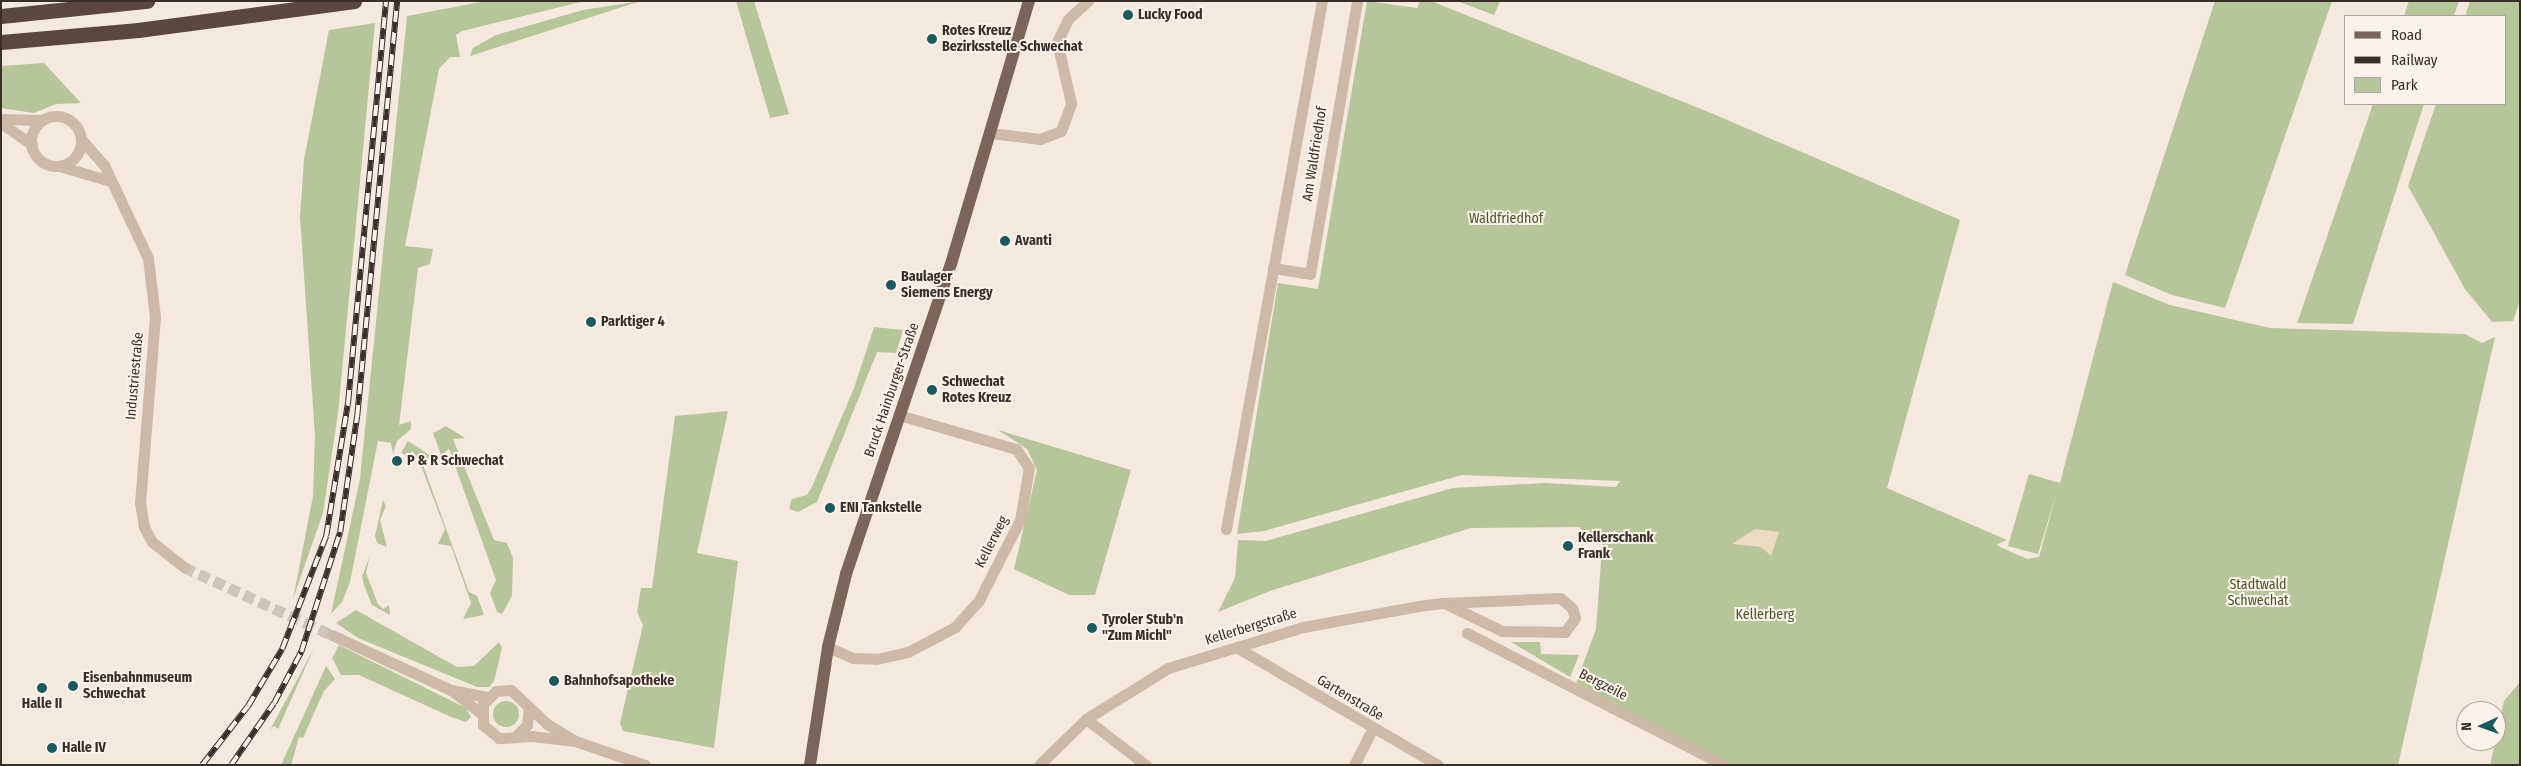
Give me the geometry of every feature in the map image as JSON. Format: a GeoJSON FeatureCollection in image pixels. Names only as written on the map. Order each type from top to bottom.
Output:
{"type":"FeatureCollection","features":[{"type":"Feature","properties":{"kind":"highway"},"geometry":{"type":"LineString","coordinates":[[1,16],[147,1]]}},
{"type":"Feature","properties":{"kind":"highway"},"geometry":{"type":"LineString","coordinates":[[1,42],[138,30],[354,1]]}},
{"type":"Feature","properties":{"kind":"main road","name":"Bruck Hainburger-Straße"},"geometry":{"type":"LineString","coordinates":[[810,765],[828,647],[846,574],[990,133],[1028,1]]}},
{"type":"Feature","properties":{"kind":"street"},"geometry":{"type":"LineString","coordinates":[[990,133],[1040,138],[1061,131],[1071,103],[1057,49],[1059,35],[1068,19],[1088,1]]}},
{"type":"Feature","properties":{"kind":"street","name":"Am Waldfriedhof"},"geometry":{"type":"LineString","coordinates":[[1226,529],[1322,1]]}},
{"type":"Feature","properties":{"kind":"street","name":"Am Waldfriedhof"},"geometry":{"type":"LineString","coordinates":[[1273,268],[1310,274],[1358,1]]}},
{"type":"Feature","properties":{"kind":"street"},"geometry":{"type":"LineString","coordinates":[[1,119],[42,120],[66,118],[76,125],[82,140],[77,156],[58,166]]}},
{"type":"Feature","properties":{"kind":"street"},"geometry":{"type":"LineString","coordinates":[[32,145],[34,130],[42,120]]}},
{"type":"Feature","properties":{"kind":"street"},"geometry":{"type":"LineString","coordinates":[[1,123],[32,145],[43,162],[107,180]]}},
{"type":"Feature","properties":{"kind":"street","name":"Industriestraße"},"geometry":{"type":"LineString","coordinates":[[82,140],[104,166],[107,180],[136,226],[154,287],[141,472],[144,527],[161,553],[184,567]]}},
{"type":"Feature","properties":{"kind":"street","name":"Kellerweg"},"geometry":{"type":"LineString","coordinates":[[828,647],[863,660],[908,652],[940,637],[970,613],[1020,520],[1028,493],[1029,468],[1016,449],[1003,443],[899,415]]}},
{"type":"Feature","properties":{"kind":"street","name":"Kellerbergstraße"},"geometry":{"type":"LineString","coordinates":[[1039,765],[1086,719],[1168,668],[1303,627],[1444,603],[1560,598],[1572,608],[1575,618],[1565,632],[1502,631],[1444,603]]}},
{"type":"Feature","properties":{"kind":"street","name":"Bergzeile"},"geometry":{"type":"LineString","coordinates":[[1467,633],[1724,765]]}},
{"type":"Feature","properties":{"kind":"street"},"geometry":{"type":"LineString","coordinates":[[332,635],[451,690],[480,713],[489,733],[515,737],[575,741],[645,765]]}},
{"type":"Feature","properties":{"kind":"street","name":"Gartenstraße"},"geometry":{"type":"LineString","coordinates":[[1236,646],[1372,730],[1438,765]]}},
{"type":"Feature","properties":{"kind":"street"},"geometry":{"type":"LineString","coordinates":[[451,690],[488,697],[511,690],[529,708],[575,741]]}},
{"type":"Feature","properties":{"kind":"street"},"geometry":{"type":"LineString","coordinates":[[480,713],[488,697]]}},
{"type":"Feature","properties":{"kind":"street"},"geometry":{"type":"LineString","coordinates":[[515,737],[527,724],[529,708]]}},
{"type":"Feature","properties":{"kind":"street"},"geometry":{"type":"LineString","coordinates":[[1086,719],[1130,756],[1146,765]]}},
{"type":"Feature","properties":{"kind":"street"},"geometry":{"type":"LineString","coordinates":[[1354,765],[1372,730]]}},
{"type":"Feature","properties":{"kind":"green space"},"geometry":{"type":"Polygon","coordinates":[[[486,1],[585,1],[462,31],[456,35],[460,57],[450,57],[439,69],[405,246],[433,249],[430,264],[418,268],[399,425],[411,421],[411,429],[397,441],[393,454],[391,443],[378,441],[350,582],[342,602],[331,614],[360,479],[407,16],[486,1]]]}},
{"type":"Feature","properties":{"kind":"green space"},"geometry":{"type":"Polygon","coordinates":[[[641,1],[470,56],[473,48],[496,35],[583,10],[641,1]]]}},
{"type":"Feature","properties":{"kind":"green space"},"geometry":{"type":"Polygon","coordinates":[[[736,1],[754,1],[789,114],[770,118],[736,1]]]}},
{"type":"Feature","properties":{"kind":"green space"},"geometry":{"type":"Polygon","coordinates":[[[1367,1],[1417,8],[1420,1],[1431,1],[1711,113],[1960,220],[1887,488],[2007,540],[1996,545],[2027,559],[2039,557],[2057,491],[2038,554],[2008,546],[2029,474],[2060,483],[2113,282],[2170,305],[2270,328],[2465,334],[2482,343],[2495,337],[2398,765],[1729,765],[1576,683],[1596,629],[1603,535],[1591,540],[1579,527],[1471,528],[1270,591],[1218,612],[1235,578],[1238,540],[1266,541],[1453,488],[1545,483],[1616,487],[1620,481],[1462,475],[1264,531],[1237,534],[1278,283],[1318,289],[1367,1]]]}},
{"type":"Feature","properties":{"kind":"green space"},"geometry":{"type":"Polygon","coordinates":[[[1457,1],[1500,1],[1494,15],[1457,1]]]}},
{"type":"Feature","properties":{"kind":"green space"},"geometry":{"type":"Polygon","coordinates":[[[2215,1],[2332,1],[2225,308],[2172,295],[2125,275],[2215,1]]]}},
{"type":"Feature","properties":{"kind":"green space"},"geometry":{"type":"Polygon","coordinates":[[[2409,1],[2459,1],[2454,15],[2404,15],[2409,1]]]}},
{"type":"Feature","properties":{"kind":"green space"},"geometry":{"type":"Polygon","coordinates":[[[2470,1],[2520,1],[2520,300],[2513,321],[2492,322],[2465,289],[2408,186],[2436,105],[2506,105],[2506,15],[2465,15],[2470,1]]]}},
{"type":"Feature","properties":{"kind":"green space"},"geometry":{"type":"Polygon","coordinates":[[[375,23],[338,414],[323,513],[293,599],[313,496],[315,436],[300,217],[304,160],[329,30],[375,23]]]}},
{"type":"Feature","properties":{"kind":"green space"},"geometry":{"type":"Polygon","coordinates":[[[44,63],[81,103],[56,104],[34,113],[1,108],[1,66],[44,63]]]}},
{"type":"Feature","properties":{"kind":"green space"},"geometry":{"type":"Polygon","coordinates":[[[2373,105],[2424,105],[2353,324],[2297,323],[2373,105]]]}},
{"type":"Feature","properties":{"kind":"green space"},"geometry":{"type":"Polygon","coordinates":[[[874,327],[903,330],[896,353],[877,352],[817,502],[798,512],[789,509],[792,499],[807,495],[812,487],[854,388],[874,327]]]}},
{"type":"Feature","properties":{"kind":"green space"},"geometry":{"type":"Polygon","coordinates":[[[728,411],[697,553],[738,561],[714,748],[623,731],[620,723],[643,625],[637,612],[641,588],[652,588],[675,416],[728,411]]]}},
{"type":"Feature","properties":{"kind":"green space"},"geometry":{"type":"Polygon","coordinates":[[[446,426],[465,438],[453,439],[494,540],[507,543],[513,558],[512,596],[502,614],[497,612],[490,593],[496,580],[449,449],[441,455],[433,433],[446,426]]]}},
{"type":"Feature","properties":{"kind":"green space"},"geometry":{"type":"Polygon","coordinates":[[[998,430],[1131,470],[1095,595],[1069,595],[1014,569],[1037,470],[1027,449],[998,430]]]}},
{"type":"Feature","properties":{"kind":"green space"},"geometry":{"type":"Polygon","coordinates":[[[408,441],[431,456],[422,462],[469,592],[477,596],[484,615],[463,619],[471,603],[451,546],[438,544],[445,529],[418,458],[412,451],[409,457],[401,453],[408,441]]]}},
{"type":"Feature","properties":{"kind":"green space"},"geometry":{"type":"Polygon","coordinates":[[[383,500],[386,506],[380,520],[387,547],[377,543],[375,536],[383,500]]]}},
{"type":"Feature","properties":{"kind":"green space"},"geometry":{"type":"Polygon","coordinates":[[[370,555],[366,573],[378,604],[383,609],[389,605],[390,615],[372,605],[364,585],[362,577],[370,555]]]}},
{"type":"Feature","properties":{"kind":"green space"},"geometry":{"type":"Polygon","coordinates":[[[356,610],[457,667],[474,666],[499,642],[502,648],[494,681],[489,687],[477,687],[358,638],[336,623],[356,610]]]}},
{"type":"Feature","properties":{"kind":"green space"},"geometry":{"type":"Polygon","coordinates":[[[1511,642],[1540,642],[1541,654],[1579,655],[1570,677],[1511,642]]]}},
{"type":"Feature","properties":{"kind":"green space"},"geometry":{"type":"Polygon","coordinates":[[[339,645],[466,708],[471,717],[466,722],[359,675],[341,675],[332,658],[339,645]]]}},
{"type":"Feature","properties":{"kind":"green space"},"geometry":{"type":"Polygon","coordinates":[[[314,648],[278,729],[274,726],[270,730],[314,648]]]}},
{"type":"Feature","properties":{"kind":"green space"},"geometry":{"type":"Polygon","coordinates":[[[326,666],[335,679],[324,691],[303,738],[299,737],[291,765],[281,765],[326,666]]]}},
{"type":"Feature","properties":{"kind":"green space"},"geometry":{"type":"Polygon","coordinates":[[[2520,682],[2520,765],[2490,765],[2493,751],[2506,751],[2506,701],[2504,701],[2520,682]]]}},
{"type":"Feature","properties":{"kind":"green space"},"geometry":{"type":"Polygon","coordinates":[[[506,701],[515,705],[519,714],[515,723],[506,727],[497,723],[493,714],[497,705],[506,701]]]}},
{"type":"Feature","properties":{"kind":"shaded area"},"geometry":{"type":"Polygon","coordinates":[[[1755,529],[1779,532],[1771,556],[1761,547],[1732,544],[1755,529]]]}},
{"type":"Feature","properties":{"kind":"tunnel"},"geometry":{"type":"LineString","coordinates":[[184,567],[332,635]]}},
{"type":"Feature","properties":{"kind":"railway"},"geometry":{"type":"LineString","coordinates":[[202,765],[248,706],[282,649],[326,536],[348,401],[386,1]]}},
{"type":"Feature","properties":{"kind":"railway"},"geometry":{"type":"LineString","coordinates":[[231,765],[274,703],[301,652],[340,532],[357,416],[397,1]]}},
{"type":"Feature","properties":{"kind":"place","name":"Lucky Food"},"geometry":{"type":"Point","coordinates":[1128,15]}},
{"type":"Feature","properties":{"kind":"place","name":"Rotes Kreuz Bezirksstelle Schwechat"},"geometry":{"type":"Point","coordinates":[932,39]}},
{"type":"Feature","properties":{"kind":"place","name":"Avanti"},"geometry":{"type":"Point","coordinates":[1005,241]}},
{"type":"Feature","properties":{"kind":"place","name":"Baulager Siemens Energy"},"geometry":{"type":"Point","coordinates":[891,285]}},
{"type":"Feature","properties":{"kind":"place","name":"Parktiger 4"},"geometry":{"type":"Point","coordinates":[591,322]}},
{"type":"Feature","properties":{"kind":"place","name":"Schwechat Rotes Kreuz"},"geometry":{"type":"Point","coordinates":[932,390]}},
{"type":"Feature","properties":{"kind":"place","name":"P & R Schwechat"},"geometry":{"type":"Point","coordinates":[397,461]}},
{"type":"Feature","properties":{"kind":"place","name":"ENI Tankstelle"},"geometry":{"type":"Point","coordinates":[830,508]}},
{"type":"Feature","properties":{"kind":"place","name":"Kellerschank Frank"},"geometry":{"type":"Point","coordinates":[1568,546]}},
{"type":"Feature","properties":{"kind":"place","name":"Tyroler Stub'n \"Zum Michl\""},"geometry":{"type":"Point","coordinates":[1092,628]}},
{"type":"Feature","properties":{"kind":"place","name":"Bahnhofsapotheke"},"geometry":{"type":"Point","coordinates":[554,681]}},
{"type":"Feature","properties":{"kind":"place","name":"Eisenbahnmuseum Schwechat"},"geometry":{"type":"Point","coordinates":[73,686]}},
{"type":"Feature","properties":{"kind":"place","name":"Halle II"},"geometry":{"type":"Point","coordinates":[42,688]}},
{"type":"Feature","properties":{"kind":"place","name":"Halle IV"},"geometry":{"type":"Point","coordinates":[52,748]}},
{"type":"Feature","properties":{"kind":"park label","name":"Waldfriedhof"},"geometry":{"type":"Point","coordinates":[1506,219]}},
{"type":"Feature","properties":{"kind":"park label","name":"Stadtwald Schwechat"},"geometry":{"type":"Point","coordinates":[2258,594]}},
{"type":"Feature","properties":{"kind":"park label","name":"Kellerberg"},"geometry":{"type":"Point","coordinates":[1765,615]}}]}
